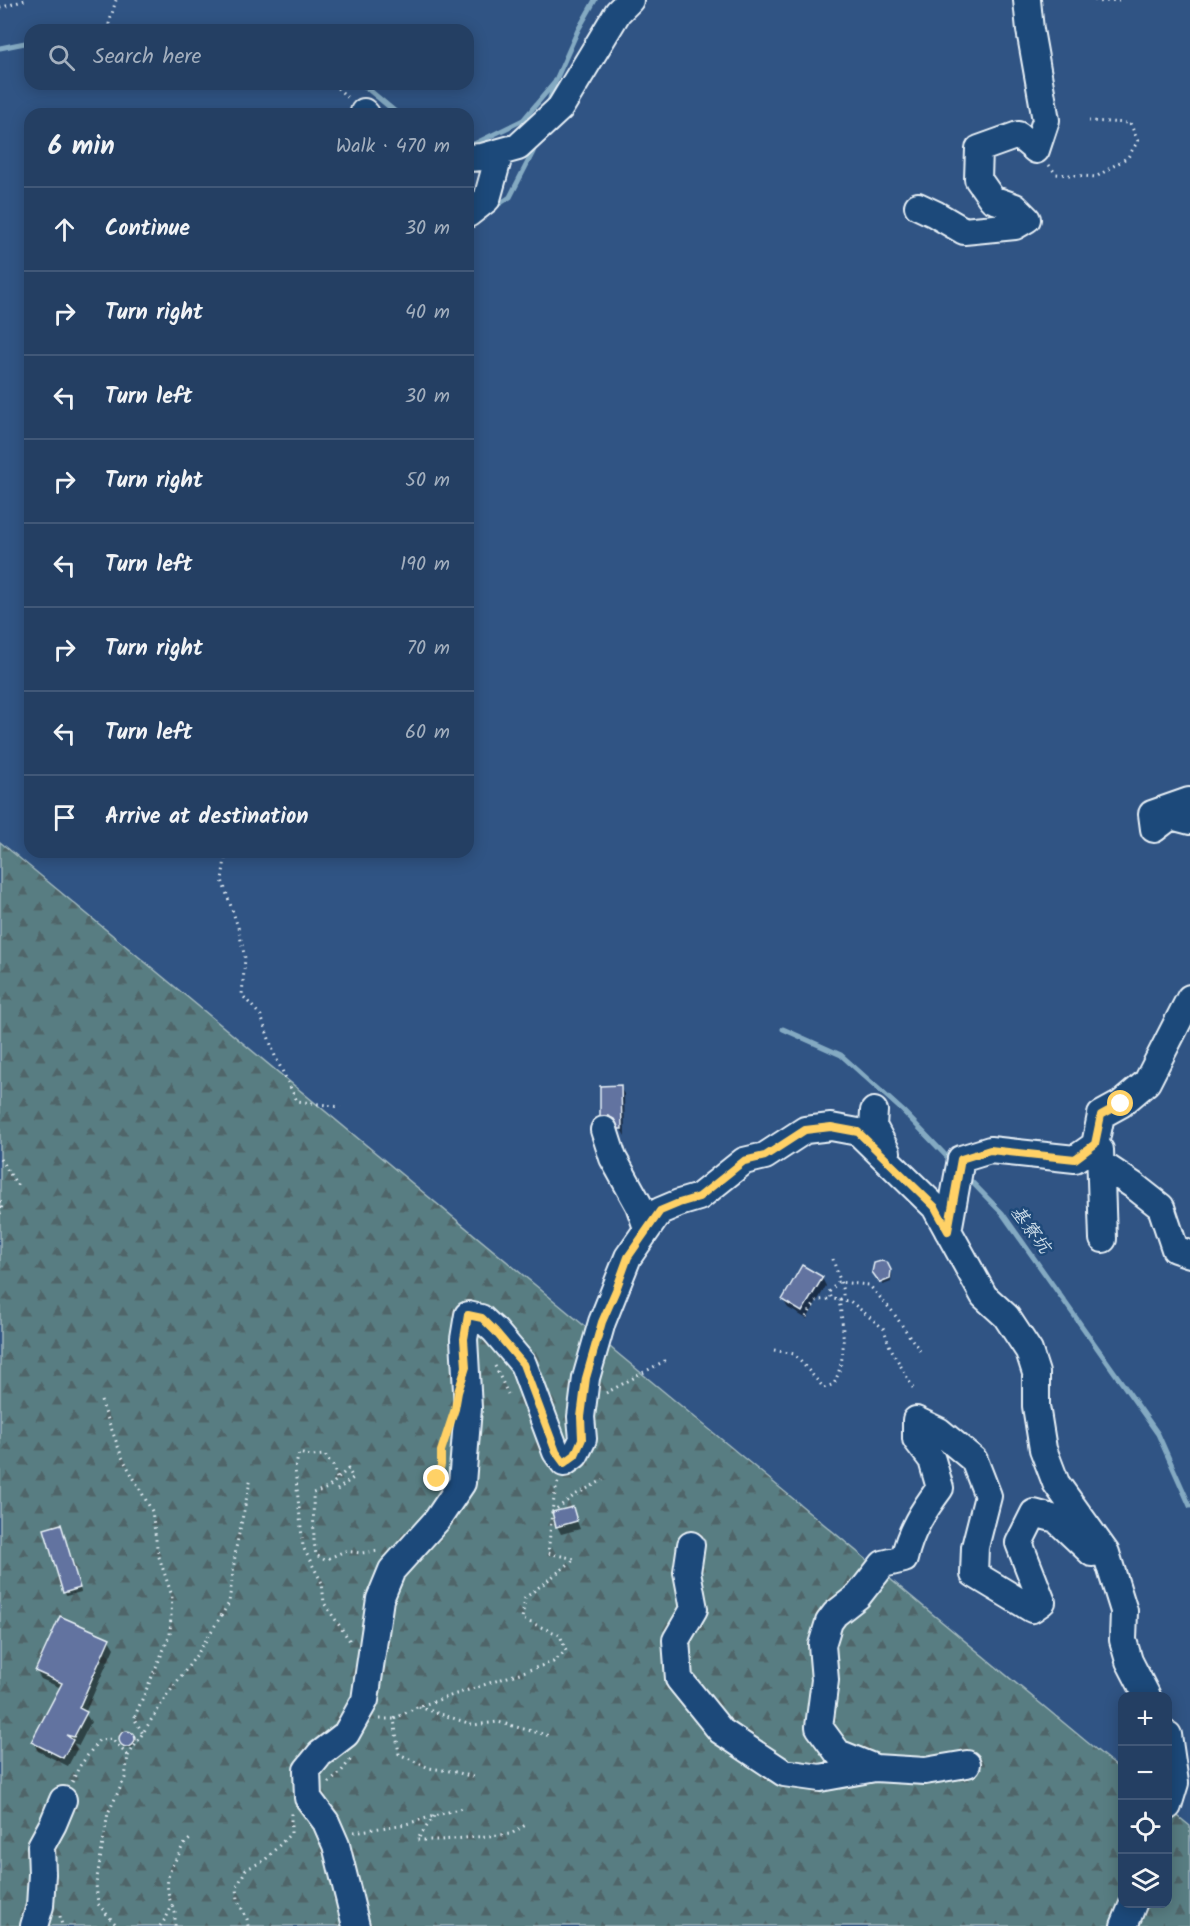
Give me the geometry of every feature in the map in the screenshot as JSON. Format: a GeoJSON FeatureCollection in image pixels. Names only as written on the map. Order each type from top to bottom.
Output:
{"type":"FeatureCollection","features":[{"type":"Feature","properties":{"kind":"street"},"geometry":{"type":"LineString","coordinates":[[474,158],[518,147],[560,108],[618,12],[630,0]]}},
{"type":"Feature","properties":{"kind":"street"},"geometry":{"type":"LineString","coordinates":[[918,206],[964,231],[1016,226],[1027,219],[1015,207],[992,199],[978,179],[979,149],[1018,135],[1036,150],[1046,120],[1027,0]]}},
{"type":"Feature","properties":{"kind":"street"},"geometry":{"type":"LineString","coordinates":[[474,209],[486,199],[500,152]]}},
{"type":"Feature","properties":{"kind":"street"},"geometry":{"type":"LineString","coordinates":[[948,1231],[961,1159],[990,1150],[1075,1159],[1095,1144],[1101,1115],[1121,1104],[1147,1082],[1190,998]]}},
{"type":"Feature","properties":{"kind":"street"},"geometry":{"type":"LineString","coordinates":[[874,1111],[873,1126],[884,1144],[892,1167]]}},
{"type":"Feature","properties":{"kind":"street"},"geometry":{"type":"LineString","coordinates":[[1099,1125],[1103,1239]]}},
{"type":"Feature","properties":{"kind":"street"},"geometry":{"type":"LineString","coordinates":[[356,1926],[332,1836],[326,1822],[308,1798],[307,1770],[320,1754],[346,1734],[365,1700],[380,1599],[392,1570],[437,1520],[462,1483],[468,1408],[464,1339],[468,1315],[482,1318],[523,1364],[556,1452],[564,1463],[575,1455],[582,1439],[581,1417],[586,1378],[602,1322],[628,1257],[647,1228],[660,1211],[699,1197],[744,1161],[765,1156],[805,1130],[831,1127],[858,1132],[935,1207],[984,1296],[1006,1316],[1029,1351],[1036,1374],[1036,1406],[1043,1449],[1056,1483],[1106,1553],[1124,1611],[1123,1640],[1129,1661],[1146,1692]]}},
{"type":"Feature","properties":{"kind":"street"},"geometry":{"type":"LineString","coordinates":[[604,1130],[613,1158],[639,1204],[647,1228]]}},
{"type":"Feature","properties":{"kind":"street"},"geometry":{"type":"LineString","coordinates":[[1100,1163],[1133,1185],[1161,1208],[1175,1249],[1190,1254]]}},
{"type":"Feature","properties":{"kind":"street"},"geometry":{"type":"LineString","coordinates":[[875,1768],[838,1753],[819,1727],[825,1680],[822,1645],[829,1622],[835,1614],[858,1596],[883,1564],[904,1559],[908,1541],[921,1514],[940,1488],[932,1460],[916,1439],[915,1420],[939,1431],[974,1460],[988,1496],[975,1547],[974,1574],[1032,1609],[1042,1602],[1019,1543],[1034,1514],[1056,1519],[1112,1571]]}},
{"type":"Feature","properties":{"kind":"street"},"geometry":{"type":"LineString","coordinates":[[691,1545],[687,1572],[694,1609],[676,1640],[679,1679],[721,1731],[784,1773],[820,1778],[875,1768],[924,1771],[967,1764]]}},
{"type":"Feature","properties":{"kind":"street"},"geometry":{"type":"LineString","coordinates":[[1169,1746],[1175,1783],[1169,1800]]}},
{"type":"Feature","properties":{"kind":"street"},"geometry":{"type":"LineString","coordinates":[[34,1926],[40,1906],[41,1846],[63,1800]]}},
{"type":"Feature","properties":{"kind":"street"},"geometry":{"type":"LineString","coordinates":[[1124,1926],[1131,1908]]}},
{"type":"Feature","properties":{"kind":"path"},"geometry":{"type":"LineString","coordinates":[[0,8],[25,0]]}},
{"type":"Feature","properties":{"kind":"path"},"geometry":{"type":"LineString","coordinates":[[109,24],[116,0]]}},
{"type":"Feature","properties":{"kind":"path"},"geometry":{"type":"LineString","coordinates":[[1095,0],[1096,2],[1119,0]]}},
{"type":"Feature","properties":{"kind":"path"},"geometry":{"type":"LineString","coordinates":[[1036,150],[1056,174],[1096,177],[1128,157],[1138,141],[1130,123],[1089,121]]}},
{"type":"Feature","properties":{"kind":"path"},"geometry":{"type":"LineString","coordinates":[[225,858],[222,880],[238,927],[245,958],[242,994],[261,1016],[275,1056],[297,1101],[341,1107]]}},
{"type":"Feature","properties":{"kind":"path"},"geometry":{"type":"LineString","coordinates":[[0,1159],[18,1186]]}},
{"type":"Feature","properties":{"kind":"path"},"geometry":{"type":"LineString","coordinates":[[0,1201],[2,1206],[0,1214]]}},
{"type":"Feature","properties":{"kind":"path"},"geometry":{"type":"LineString","coordinates":[[832,1259],[838,1282],[844,1290],[843,1298],[838,1300]]}},
{"type":"Feature","properties":{"kind":"path"},"geometry":{"type":"LineString","coordinates":[[832,1299],[829,1292],[838,1282]]}},
{"type":"Feature","properties":{"kind":"path"},"geometry":{"type":"LineString","coordinates":[[838,1282],[869,1285],[881,1296],[920,1351]]}},
{"type":"Feature","properties":{"kind":"path"},"geometry":{"type":"LineString","coordinates":[[806,1317],[817,1300],[850,1301],[884,1329],[889,1345],[913,1388]]}},
{"type":"Feature","properties":{"kind":"path"},"geometry":{"type":"LineString","coordinates":[[774,1350],[794,1354],[824,1388],[834,1384],[841,1368],[844,1333],[838,1300]]}},
{"type":"Feature","properties":{"kind":"path"},"geometry":{"type":"LineString","coordinates":[[584,1399],[613,1390],[668,1359]]}},
{"type":"Feature","properties":{"kind":"path"},"geometry":{"type":"LineString","coordinates":[[101,1401],[123,1457],[152,1511],[158,1554],[172,1596],[170,1635],[134,1718],[143,1734]]}},
{"type":"Feature","properties":{"kind":"path"},"geometry":{"type":"LineString","coordinates":[[337,1478],[333,1466],[325,1455],[311,1456],[298,1453],[295,1469],[303,1547],[322,1583],[324,1603],[369,1665]]}},
{"type":"Feature","properties":{"kind":"path"},"geometry":{"type":"LineString","coordinates":[[437,1479],[441,1458]]}},
{"type":"Feature","properties":{"kind":"path"},"geometry":{"type":"LineString","coordinates":[[473,1777],[429,1768],[399,1754],[394,1719],[417,1707],[553,1662],[566,1651],[560,1635],[522,1619],[525,1598],[575,1558],[548,1553],[551,1504],[564,1463]]}},
{"type":"Feature","properties":{"kind":"path"},"geometry":{"type":"LineString","coordinates":[[337,1490],[353,1478],[348,1469],[328,1488],[313,1493],[316,1556],[325,1560],[345,1551],[378,1552],[384,1548]]}},
{"type":"Feature","properties":{"kind":"path"},"geometry":{"type":"LineString","coordinates":[[117,1926],[98,1904],[96,1884],[108,1813],[125,1778],[128,1756],[229,1603],[236,1548],[251,1477]]}},
{"type":"Feature","properties":{"kind":"path"},"geometry":{"type":"LineString","coordinates":[[552,1512],[575,1495],[603,1480]]}},
{"type":"Feature","properties":{"kind":"path"},"geometry":{"type":"LineString","coordinates":[[417,1707],[474,1725],[498,1722],[550,1736]]}},
{"type":"Feature","properties":{"kind":"path"},"geometry":{"type":"LineString","coordinates":[[63,1800],[79,1767],[99,1740],[112,1739],[128,1756]]}},
{"type":"Feature","properties":{"kind":"path"},"geometry":{"type":"LineString","coordinates":[[248,1926],[238,1901],[237,1887],[246,1869],[264,1861],[291,1833],[291,1808],[308,1798]]}},
{"type":"Feature","properties":{"kind":"path"},"geometry":{"type":"LineString","coordinates":[[332,1836],[406,1824],[462,1808]]}},
{"type":"Feature","properties":{"kind":"path"},"geometry":{"type":"LineString","coordinates":[[434,1816],[417,1840],[511,1834],[527,1824]]}},
{"type":"Feature","properties":{"kind":"path"},"geometry":{"type":"LineString","coordinates":[[175,1926],[175,1913],[168,1898],[167,1877],[182,1846],[190,1839]]}},
{"type":"Feature","properties":{"kind":"path"},"geometry":{"type":"LineString","coordinates":[[160,1926],[172,1906]]}},
{"type":"Feature","properties":{"kind":"green space"},"geometry":{"type":"Polygon","coordinates":[[[0,842],[1118,1768],[1118,1908],[1172,1908],[1172,1811],[1190,1826],[1190,1926],[0,1926],[0,842]]]}},
{"type":"Feature","properties":{"kind":"building"},"geometry":{"type":"Polygon","coordinates":[[[621,1085],[622,1129],[619,1129],[614,1119],[600,1116],[600,1086],[621,1085]]]}},
{"type":"Feature","properties":{"kind":"building"},"geometry":{"type":"Polygon","coordinates":[[[887,1262],[891,1270],[890,1279],[880,1283],[872,1272],[874,1263],[887,1262]]]}},
{"type":"Feature","properties":{"kind":"building"},"geometry":{"type":"Polygon","coordinates":[[[802,1265],[823,1277],[802,1312],[782,1300],[802,1265]]]}},
{"type":"Feature","properties":{"kind":"building"},"geometry":{"type":"Polygon","coordinates":[[[573,1507],[577,1521],[556,1527],[552,1512],[573,1507]]]}},
{"type":"Feature","properties":{"kind":"building"},"geometry":{"type":"Polygon","coordinates":[[[61,1524],[80,1588],[63,1593],[44,1529],[61,1524]]]}},
{"type":"Feature","properties":{"kind":"building"},"geometry":{"type":"Polygon","coordinates":[[[60,1616],[110,1638],[79,1708],[87,1712],[74,1737],[66,1735],[73,1740],[63,1758],[31,1742],[62,1683],[35,1671],[60,1616]]]}},
{"type":"Feature","properties":{"kind":"building"},"geometry":{"type":"Polygon","coordinates":[[[124,1731],[130,1731],[135,1739],[133,1745],[124,1747],[119,1742],[119,1736],[124,1731]]]}},
{"type":"Feature","properties":{"kind":"waterway"},"geometry":{"type":"LineString","coordinates":[[474,144],[523,120],[555,82],[578,30],[595,0]]}},
{"type":"Feature","properties":{"kind":"waterway"},"geometry":{"type":"LineString","coordinates":[[0,48],[24,43]]}},
{"type":"Feature","properties":{"kind":"waterway"},"geometry":{"type":"LineString","coordinates":[[548,105],[554,85]]}},
{"type":"Feature","properties":{"kind":"waterway"},"geometry":{"type":"LineString","coordinates":[[369,90],[391,108]]}},
{"type":"Feature","properties":{"kind":"waterway"},"geometry":{"type":"LineString","coordinates":[[493,208],[510,197],[536,143]]}},
{"type":"Feature","properties":{"kind":"waterway","name":"基寮坑"},"geometry":{"type":"LineString","coordinates":[[783,1029],[841,1055],[903,1111],[952,1162]]}},
{"type":"Feature","properties":{"kind":"waterway","name":"基寮坑"},"geometry":{"type":"LineString","coordinates":[[967,1177],[1002,1213],[1158,1434],[1190,1506]]}},
{"type":"Feature","properties":{"kind":"route"},"geometry":{"type":"LineString","coordinates":[[437,1479],[441,1465],[441,1451],[466,1367],[464,1339],[468,1315],[482,1318],[523,1364],[556,1452],[564,1463],[575,1455],[582,1439],[581,1417],[586,1378],[602,1322],[628,1257],[660,1211],[699,1197],[744,1161],[765,1156],[805,1130],[831,1127],[858,1132],[935,1207],[948,1231],[961,1159],[990,1150],[1075,1159],[1095,1144],[1101,1115],[1121,1104]]}}]}
